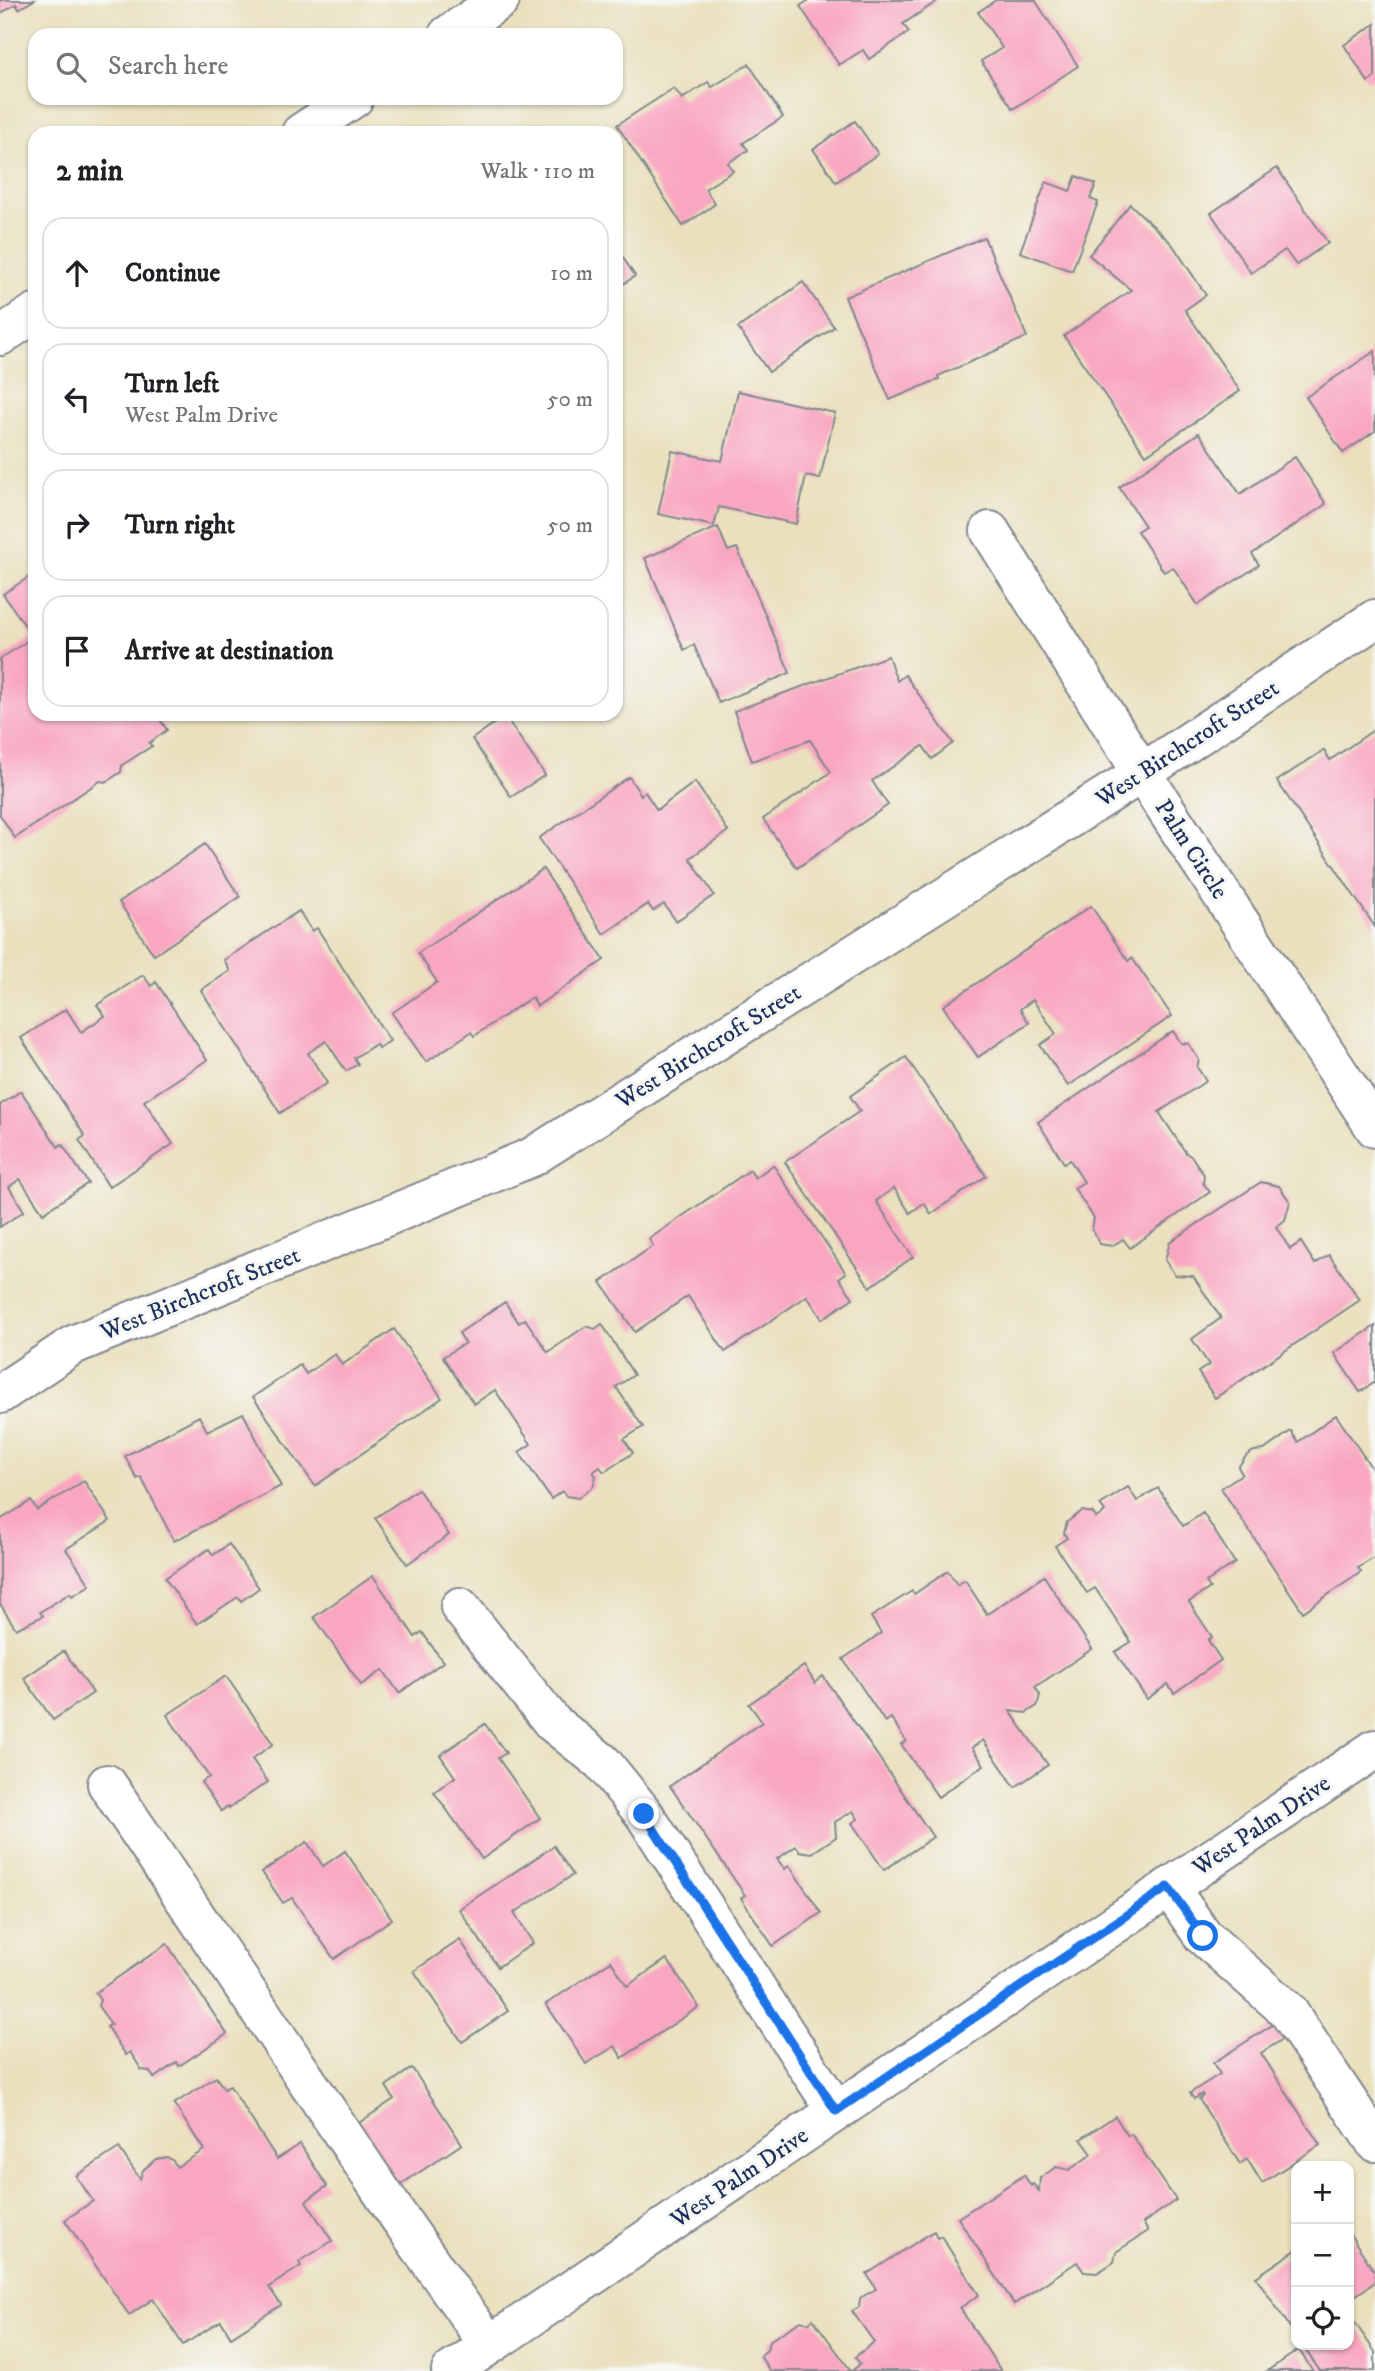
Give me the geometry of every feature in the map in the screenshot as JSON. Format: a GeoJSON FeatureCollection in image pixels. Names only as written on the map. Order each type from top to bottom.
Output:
{"type":"FeatureCollection","features":[{"type":"Feature","properties":{"kind":"street"},"geometry":{"type":"LineString","coordinates":[[458,28],[499,0]]}},
{"type":"Feature","properties":{"kind":"street"},"geometry":{"type":"LineString","coordinates":[[312,126],[343,105]]}},
{"type":"Feature","properties":{"kind":"street"},"geometry":{"type":"LineString","coordinates":[[0,336],[28,318]]}},
{"type":"Feature","properties":{"kind":"street","name":"Palm Circle"},"geometry":{"type":"LineString","coordinates":[[990,531],[1142,773],[1375,1128]]}},
{"type":"Feature","properties":{"kind":"street","name":"West Birchcroft Street"},"geometry":{"type":"LineString","coordinates":[[0,1394],[73,1345],[532,1157],[1142,773],[1375,619]]}},
{"type":"Feature","properties":{"kind":"street"},"geometry":{"type":"LineString","coordinates":[[460,1607],[553,1723],[602,1762],[644,1814],[836,2111]]}},
{"type":"Feature","properties":{"kind":"street","name":"West Palm Drive"},"geometry":{"type":"LineString","coordinates":[[451,2371],[1375,1749]]}},
{"type":"Feature","properties":{"kind":"street"},"geometry":{"type":"LineString","coordinates":[[107,1784],[398,2216],[489,2345]]}},
{"type":"Feature","properties":{"kind":"street"},"geometry":{"type":"LineString","coordinates":[[1168,1887],[1203,1936],[1288,2011],[1375,2142]]}},
{"type":"Feature","properties":{"kind":"building"},"geometry":{"type":"Polygon","coordinates":[[[0,0],[34,0],[19,9],[16,4],[0,14],[0,0]]]}},
{"type":"Feature","properties":{"kind":"building"},"geometry":{"type":"Polygon","coordinates":[[[809,0],[939,0],[903,24],[909,32],[869,59],[863,50],[839,65],[800,6],[809,0]]]}},
{"type":"Feature","properties":{"kind":"building"},"geometry":{"type":"Polygon","coordinates":[[[996,0],[1035,0],[1078,66],[1013,109],[981,61],[1002,48],[978,12],[996,0]]]}},
{"type":"Feature","properties":{"kind":"building"},"geometry":{"type":"Polygon","coordinates":[[[1375,24],[1375,77],[1368,82],[1344,45],[1375,24]]]}},
{"type":"Feature","properties":{"kind":"building"},"geometry":{"type":"Polygon","coordinates":[[[749,64],[783,117],[743,143],[748,150],[728,163],[733,171],[705,189],[715,204],[683,226],[623,134],[623,126],[617,125],[674,88],[682,99],[708,82],[712,87],[749,64]]]}},
{"type":"Feature","properties":{"kind":"building"},"geometry":{"type":"Polygon","coordinates":[[[855,121],[878,154],[836,182],[813,149],[855,121]]]}},
{"type":"Feature","properties":{"kind":"building"},"geometry":{"type":"Polygon","coordinates":[[[1277,168],[1328,243],[1296,265],[1285,250],[1251,273],[1211,213],[1277,168]]]}},
{"type":"Feature","properties":{"kind":"building"},"geometry":{"type":"Polygon","coordinates":[[[1076,176],[1096,184],[1090,199],[1098,202],[1072,271],[1020,252],[1046,182],[1070,191],[1076,176]]]}},
{"type":"Feature","properties":{"kind":"building"},"geometry":{"type":"Polygon","coordinates":[[[1130,204],[1172,244],[1206,295],[1185,310],[1240,391],[1146,455],[1064,336],[1131,290],[1089,255],[1130,204]]]}},
{"type":"Feature","properties":{"kind":"building"},"geometry":{"type":"Polygon","coordinates":[[[984,237],[1027,337],[890,400],[845,297],[984,237]]]}},
{"type":"Feature","properties":{"kind":"building"},"geometry":{"type":"Polygon","coordinates":[[[623,258],[635,276],[623,284],[623,258]]]}},
{"type":"Feature","properties":{"kind":"building"},"geometry":{"type":"Polygon","coordinates":[[[803,282],[834,327],[769,372],[738,328],[803,282]]]}},
{"type":"Feature","properties":{"kind":"building"},"geometry":{"type":"Polygon","coordinates":[[[1375,351],[1375,431],[1343,453],[1306,397],[1375,351]]]}},
{"type":"Feature","properties":{"kind":"building"},"geometry":{"type":"Polygon","coordinates":[[[738,391],[835,413],[820,479],[806,476],[796,524],[719,507],[714,526],[658,514],[672,451],[722,461],[738,391]]]}},
{"type":"Feature","properties":{"kind":"building"},"geometry":{"type":"Polygon","coordinates":[[[1199,433],[1240,494],[1295,457],[1326,504],[1252,554],[1259,565],[1198,605],[1173,567],[1164,572],[1137,531],[1145,526],[1119,487],[1199,433]]]}},
{"type":"Feature","properties":{"kind":"building"},"geometry":{"type":"Polygon","coordinates":[[[718,527],[728,551],[737,548],[790,673],[719,703],[694,645],[684,650],[645,558],[718,527]]]}},
{"type":"Feature","properties":{"kind":"building"},"geometry":{"type":"Polygon","coordinates":[[[28,578],[28,630],[3,594],[28,578]]]}},
{"type":"Feature","properties":{"kind":"building"},"geometry":{"type":"Polygon","coordinates":[[[28,640],[28,721],[161,721],[167,730],[149,743],[152,746],[122,765],[121,772],[106,782],[100,781],[15,838],[0,815],[0,659],[28,640]]]}},
{"type":"Feature","properties":{"kind":"building"},"geometry":{"type":"Polygon","coordinates":[[[888,656],[897,681],[905,675],[953,743],[932,759],[923,746],[872,781],[888,805],[797,868],[763,819],[831,772],[810,740],[752,761],[734,711],[888,656]]]}},
{"type":"Feature","properties":{"kind":"building"},"geometry":{"type":"Polygon","coordinates":[[[498,721],[508,721],[545,775],[511,797],[472,739],[498,721]]]}},
{"type":"Feature","properties":{"kind":"building"},"geometry":{"type":"Polygon","coordinates":[[[1375,729],[1375,927],[1277,781],[1324,750],[1330,760],[1375,729]]]}},
{"type":"Feature","properties":{"kind":"building"},"geometry":{"type":"Polygon","coordinates":[[[629,777],[641,795],[645,792],[657,810],[695,782],[728,831],[690,858],[714,895],[676,921],[664,904],[653,911],[648,904],[604,934],[539,838],[629,777]]]}},
{"type":"Feature","properties":{"kind":"building"},"geometry":{"type":"Polygon","coordinates":[[[205,844],[240,897],[154,955],[119,902],[205,844]]]}},
{"type":"Feature","properties":{"kind":"building"},"geometry":{"type":"Polygon","coordinates":[[[543,869],[604,960],[537,1006],[532,997],[474,1036],[471,1032],[426,1062],[392,1013],[437,982],[418,953],[543,869]]]}},
{"type":"Feature","properties":{"kind":"building"},"geometry":{"type":"Polygon","coordinates":[[[1091,906],[1128,961],[1132,958],[1172,1016],[1068,1086],[1040,1045],[1056,1034],[1033,1000],[1020,1009],[1029,1023],[978,1057],[943,1006],[1091,906]]]}},
{"type":"Feature","properties":{"kind":"building"},"geometry":{"type":"Polygon","coordinates":[[[299,911],[312,931],[317,928],[390,1041],[378,1048],[376,1044],[354,1058],[358,1064],[346,1071],[326,1041],[308,1053],[327,1083],[280,1113],[201,990],[230,971],[224,960],[299,911]]]}},
{"type":"Feature","properties":{"kind":"building"},"geometry":{"type":"Polygon","coordinates":[[[143,975],[151,986],[156,982],[207,1060],[144,1101],[173,1144],[109,1187],[79,1140],[85,1136],[21,1038],[66,1009],[81,1032],[105,1016],[97,1005],[143,975]]]}},
{"type":"Feature","properties":{"kind":"building"},"geometry":{"type":"Polygon","coordinates":[[[1173,1031],[1181,1043],[1189,1044],[1199,1060],[1197,1067],[1206,1081],[1159,1112],[1204,1175],[1203,1183],[1210,1192],[1130,1248],[1123,1239],[1112,1246],[1100,1244],[1092,1229],[1094,1218],[1074,1188],[1084,1182],[1070,1160],[1064,1163],[1038,1122],[1173,1031]]]}},
{"type":"Feature","properties":{"kind":"building"},"geometry":{"type":"Polygon","coordinates":[[[906,1057],[986,1176],[931,1214],[924,1203],[910,1213],[894,1188],[876,1201],[913,1257],[870,1287],[785,1162],[860,1111],[850,1096],[906,1057]]]}},
{"type":"Feature","properties":{"kind":"building"},"geometry":{"type":"Polygon","coordinates":[[[21,1091],[58,1147],[62,1144],[88,1183],[43,1213],[20,1179],[9,1187],[24,1211],[0,1227],[0,1105],[21,1091]]]}},
{"type":"Feature","properties":{"kind":"building"},"geometry":{"type":"Polygon","coordinates":[[[773,1165],[846,1273],[839,1278],[853,1298],[822,1319],[807,1296],[725,1352],[688,1296],[635,1332],[601,1282],[653,1246],[649,1239],[750,1170],[755,1178],[773,1165]]]}},
{"type":"Feature","properties":{"kind":"building"},"geometry":{"type":"Polygon","coordinates":[[[1261,1182],[1279,1186],[1290,1202],[1285,1220],[1276,1227],[1290,1249],[1301,1242],[1315,1264],[1329,1255],[1360,1300],[1215,1398],[1198,1372],[1209,1365],[1192,1339],[1221,1318],[1193,1276],[1175,1275],[1165,1260],[1170,1242],[1261,1182]]]}},
{"type":"Feature","properties":{"kind":"building"},"geometry":{"type":"Polygon","coordinates":[[[505,1302],[519,1323],[525,1319],[548,1352],[586,1326],[595,1329],[602,1324],[634,1375],[616,1387],[643,1427],[624,1439],[633,1453],[604,1472],[600,1467],[593,1472],[596,1476],[593,1487],[578,1498],[566,1496],[562,1491],[551,1499],[519,1452],[531,1444],[495,1390],[474,1404],[443,1357],[465,1343],[459,1333],[505,1302]]]}},
{"type":"Feature","properties":{"kind":"building"},"geometry":{"type":"Polygon","coordinates":[[[1375,1326],[1375,1382],[1360,1392],[1334,1353],[1375,1326]]]}},
{"type":"Feature","properties":{"kind":"building"},"geometry":{"type":"Polygon","coordinates":[[[394,1329],[442,1398],[315,1486],[253,1397],[300,1365],[306,1374],[335,1354],[342,1365],[394,1329]]]}},
{"type":"Feature","properties":{"kind":"building"},"geometry":{"type":"Polygon","coordinates":[[[243,1413],[281,1486],[174,1541],[141,1477],[137,1479],[125,1456],[199,1416],[207,1431],[243,1413]]]}},
{"type":"Feature","properties":{"kind":"building"},"geometry":{"type":"Polygon","coordinates":[[[1336,1415],[1375,1473],[1375,1557],[1358,1568],[1361,1572],[1303,1612],[1221,1488],[1242,1474],[1238,1467],[1247,1455],[1264,1450],[1291,1431],[1298,1442],[1336,1415]]]}},
{"type":"Feature","properties":{"kind":"building"},"geometry":{"type":"Polygon","coordinates":[[[84,1481],[110,1521],[66,1549],[90,1585],[72,1596],[70,1593],[40,1612],[43,1616],[16,1629],[0,1604],[0,1520],[31,1501],[37,1510],[84,1481]]]}},
{"type":"Feature","properties":{"kind":"building"},"geometry":{"type":"Polygon","coordinates":[[[1128,1487],[1137,1501],[1158,1488],[1183,1526],[1203,1513],[1235,1563],[1206,1582],[1210,1588],[1189,1602],[1212,1637],[1208,1640],[1221,1660],[1174,1693],[1168,1684],[1147,1699],[1115,1652],[1131,1642],[1095,1588],[1087,1593],[1055,1546],[1067,1538],[1064,1533],[1067,1522],[1082,1511],[1093,1513],[1096,1518],[1105,1512],[1100,1505],[1128,1487]]]}},
{"type":"Feature","properties":{"kind":"building"},"geometry":{"type":"Polygon","coordinates":[[[418,1489],[449,1535],[407,1564],[375,1518],[418,1489]]]}},
{"type":"Feature","properties":{"kind":"building"},"geometry":{"type":"Polygon","coordinates":[[[229,1544],[259,1588],[241,1601],[238,1597],[197,1624],[165,1578],[209,1549],[213,1555],[229,1544]]]}},
{"type":"Feature","properties":{"kind":"building"},"geometry":{"type":"Polygon","coordinates":[[[948,1571],[957,1585],[965,1580],[987,1614],[1044,1576],[1092,1649],[1035,1687],[1040,1695],[1037,1706],[1026,1713],[1010,1711],[1048,1765],[1015,1787],[983,1740],[972,1748],[984,1765],[938,1797],[901,1744],[906,1741],[891,1718],[885,1722],[843,1659],[881,1633],[871,1617],[912,1591],[914,1594],[948,1571]]]}},
{"type":"Feature","properties":{"kind":"building"},"geometry":{"type":"Polygon","coordinates":[[[373,1576],[415,1637],[422,1632],[443,1662],[399,1693],[383,1670],[361,1685],[314,1617],[373,1576]]]}},
{"type":"Feature","properties":{"kind":"building"},"geometry":{"type":"Polygon","coordinates":[[[64,1651],[93,1693],[53,1720],[24,1678],[64,1651]]]}},
{"type":"Feature","properties":{"kind":"building"},"geometry":{"type":"Polygon","coordinates":[[[804,1666],[815,1683],[823,1676],[933,1837],[884,1870],[852,1823],[858,1819],[853,1811],[835,1822],[836,1837],[812,1853],[800,1851],[796,1846],[777,1859],[785,1869],[789,1865],[821,1913],[773,1946],[741,1898],[745,1895],[670,1786],[762,1722],[749,1704],[804,1666]]]}},
{"type":"Feature","properties":{"kind":"building"},"geometry":{"type":"Polygon","coordinates":[[[226,1676],[273,1744],[252,1759],[268,1782],[221,1811],[201,1782],[209,1777],[167,1715],[226,1676]]]}},
{"type":"Feature","properties":{"kind":"building"},"geometry":{"type":"Polygon","coordinates":[[[485,1724],[506,1753],[498,1758],[540,1818],[482,1859],[434,1792],[455,1777],[440,1755],[485,1724]]]}},
{"type":"Feature","properties":{"kind":"building"},"geometry":{"type":"Polygon","coordinates":[[[307,1842],[323,1866],[345,1851],[392,1919],[334,1959],[292,1898],[283,1903],[262,1872],[307,1842]]]}},
{"type":"Feature","properties":{"kind":"building"},"geometry":{"type":"Polygon","coordinates":[[[554,1846],[573,1875],[514,1913],[533,1943],[498,1967],[459,1909],[554,1846]]]}},
{"type":"Feature","properties":{"kind":"building"},"geometry":{"type":"Polygon","coordinates":[[[460,1940],[508,2011],[462,2042],[414,1971],[460,1940]]]}},
{"type":"Feature","properties":{"kind":"building"},"geometry":{"type":"Polygon","coordinates":[[[167,1944],[227,2034],[179,2066],[177,2062],[154,2078],[149,2071],[142,2070],[130,2052],[126,2055],[107,2027],[111,2024],[98,2006],[100,2000],[95,1993],[167,1944]]]}},
{"type":"Feature","properties":{"kind":"building"},"geometry":{"type":"Polygon","coordinates":[[[667,1959],[699,2007],[622,2058],[615,2046],[586,2064],[546,2004],[611,1961],[627,1986],[667,1959]]]}},
{"type":"Feature","properties":{"kind":"building"},"geometry":{"type":"Polygon","coordinates":[[[1274,2024],[1283,2039],[1261,2053],[1320,2145],[1296,2161],[1291,2161],[1291,2164],[1262,2183],[1247,2159],[1240,2164],[1199,2099],[1202,2094],[1194,2099],[1190,2093],[1220,2074],[1213,2063],[1274,2024]]]}},
{"type":"Feature","properties":{"kind":"building"},"geometry":{"type":"Polygon","coordinates":[[[412,2068],[462,2144],[391,2191],[350,2129],[394,2099],[386,2086],[412,2068]]]}},
{"type":"Feature","properties":{"kind":"building"},"geometry":{"type":"Polygon","coordinates":[[[216,2077],[224,2089],[230,2086],[277,2159],[300,2144],[327,2186],[306,2201],[332,2241],[299,2262],[301,2266],[269,2287],[281,2305],[231,2337],[221,2321],[183,2345],[153,2299],[129,2315],[65,2220],[93,2201],[76,2176],[119,2148],[140,2179],[143,2170],[156,2159],[167,2157],[177,2167],[204,2150],[174,2104],[216,2077]]]}},
{"type":"Feature","properties":{"kind":"building"},"geometry":{"type":"Polygon","coordinates":[[[1115,2116],[1128,2136],[1131,2134],[1176,2200],[1143,2223],[1148,2231],[1116,2252],[1114,2262],[1097,2273],[1084,2272],[1077,2262],[1014,2304],[958,2218],[1024,2175],[1031,2186],[1033,2184],[1039,2191],[1040,2178],[1056,2167],[1069,2170],[1092,2154],[1081,2139],[1115,2116]]]}},
{"type":"Feature","properties":{"kind":"building"},"geometry":{"type":"Polygon","coordinates":[[[934,2231],[937,2238],[941,2236],[979,2295],[960,2308],[1001,2371],[852,2371],[860,2364],[855,2357],[874,2342],[852,2311],[859,2307],[860,2298],[876,2289],[867,2274],[934,2231]]]}},
{"type":"Feature","properties":{"kind":"building"},"geometry":{"type":"Polygon","coordinates":[[[1354,2240],[1375,2272],[1375,2282],[1354,2297],[1354,2240]]]}},
{"type":"Feature","properties":{"kind":"building"},"geometry":{"type":"Polygon","coordinates":[[[1291,2253],[1291,2329],[1256,2277],[1291,2253]]]}},
{"type":"Feature","properties":{"kind":"building"},"geometry":{"type":"Polygon","coordinates":[[[813,2319],[851,2371],[770,2371],[760,2356],[767,2350],[769,2341],[801,2321],[808,2323],[813,2319]]]}},
{"type":"Feature","properties":{"kind":"building"},"geometry":{"type":"Polygon","coordinates":[[[1354,2321],[1375,2352],[1375,2371],[1320,2371],[1305,2350],[1354,2350],[1354,2321]]]}},
{"type":"Feature","properties":{"kind":"building"},"geometry":{"type":"Polygon","coordinates":[[[1299,2350],[1313,2371],[1267,2371],[1299,2350]]]}},
{"type":"Feature","properties":{"kind":"route"},"geometry":{"type":"LineString","coordinates":[[644,1814],[836,2111],[1168,1887],[1203,1936]]}}]}
